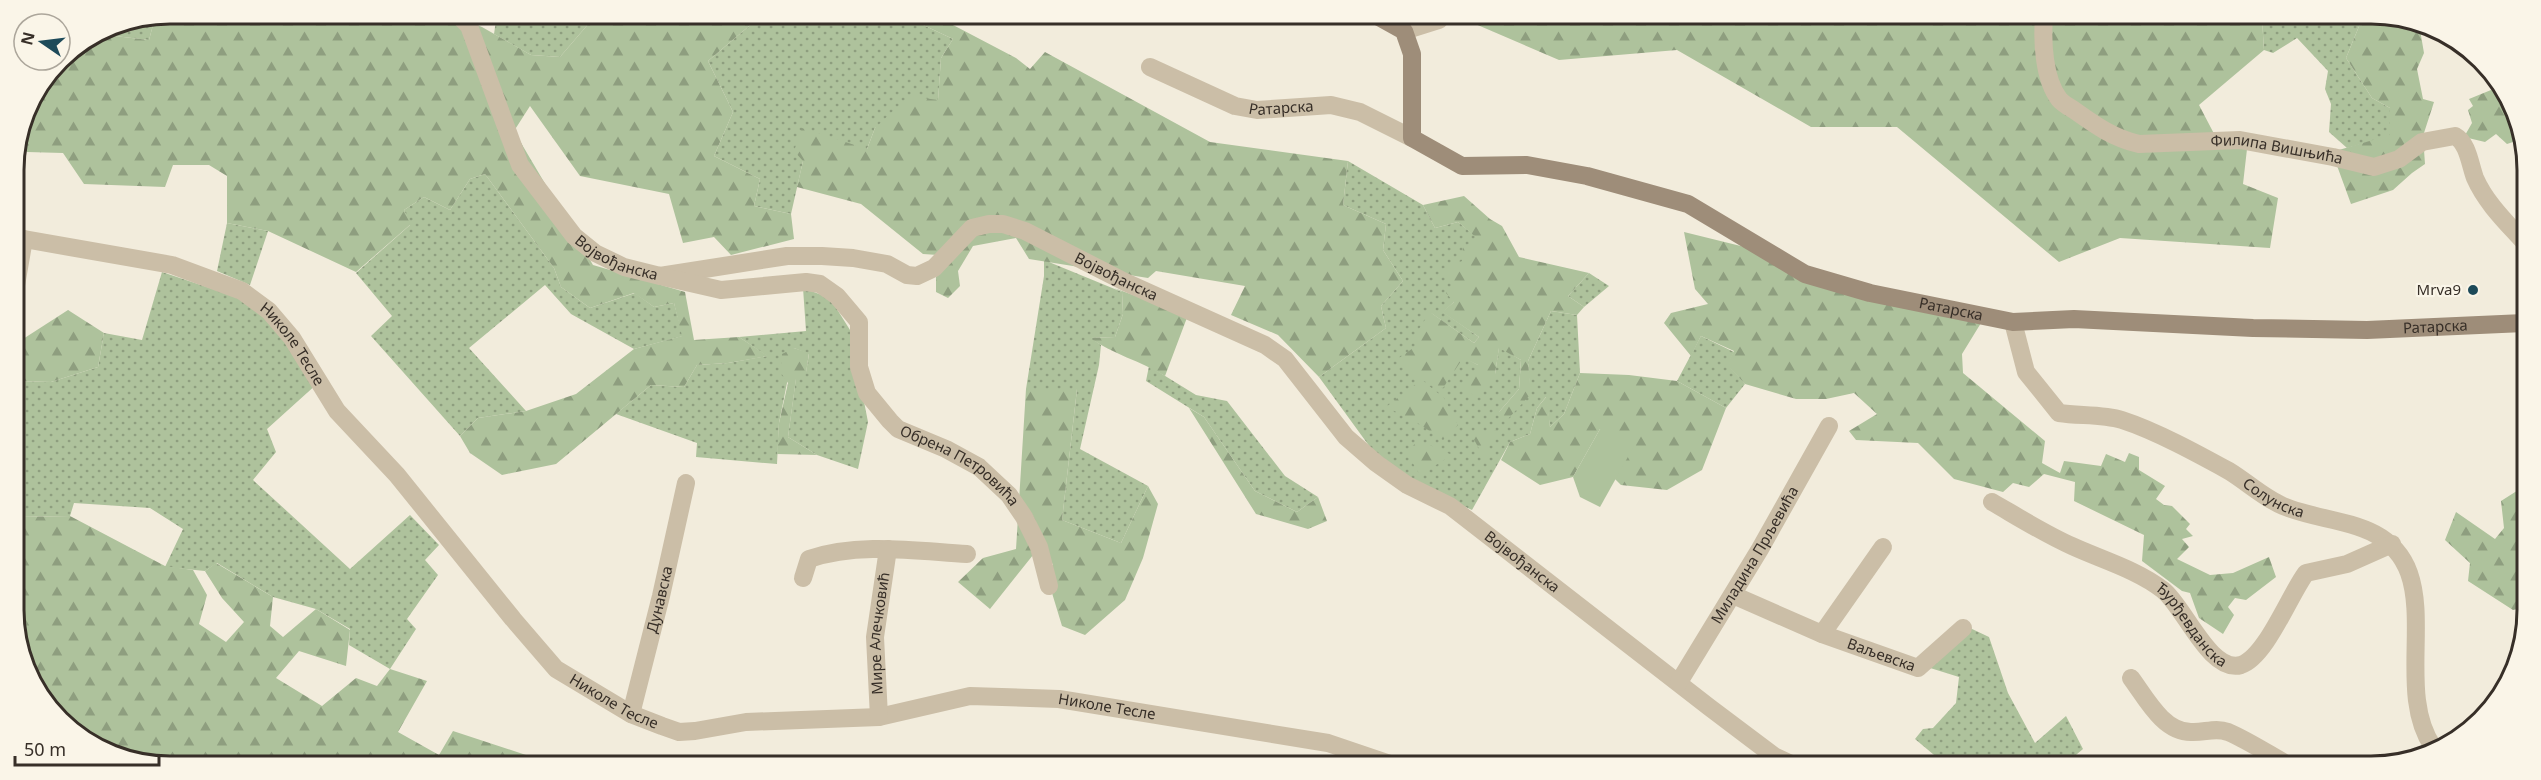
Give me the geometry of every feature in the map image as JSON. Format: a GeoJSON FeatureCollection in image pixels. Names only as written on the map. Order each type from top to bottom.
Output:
{"type":"FeatureCollection","features":[{"type":"Feature","properties":{"kind":"street","name":"Војвођанска"},"geometry":{"type":"LineString","coordinates":[[467,24],[520,165],[574,236],[595,253],[624,267],[660,276],[787,256],[853,258],[887,264],[907,275],[917,276],[934,268],[972,228],[1003,224],[1025,231],[1125,282],[1265,345],[1285,359],[1346,437],[1376,463],[1407,485],[1450,506],[1774,756]]}},
{"type":"Feature","properties":{"kind":"street"},"geometry":{"type":"LineString","coordinates":[[1391,24],[1404,31],[1412,54],[1412,138]]}},
{"type":"Feature","properties":{"kind":"street"},"geometry":{"type":"LineString","coordinates":[[1404,31],[1426,24]]}},
{"type":"Feature","properties":{"kind":"street","name":"Филипа Вишњића"},"geometry":{"type":"LineString","coordinates":[[2043,24],[2042,37],[2045,65],[2059,100],[2100,130],[2139,144],[2240,140],[2374,167],[2399,159],[2422,142],[2455,136],[2462,142],[2476,179],[2490,203],[2517,234]]}},
{"type":"Feature","properties":{"kind":"street","name":"Ратарска"},"geometry":{"type":"LineString","coordinates":[[1150,67],[1235,106],[1257,110],[1331,105],[1360,112],[1462,166],[1527,165],[1587,176],[1688,204],[1805,274],[1870,293],[2013,322],[2074,319],[2253,328],[2367,330],[2517,323]]}},
{"type":"Feature","properties":{"kind":"street","name":"Николе Тесле"},"geometry":{"type":"LineString","coordinates":[[24,241],[172,265],[242,291],[269,311],[292,338],[337,411],[397,475],[497,601],[556,669],[631,714],[679,732],[746,722],[879,717],[970,696],[1059,699],[1328,743],[1366,756]]}},
{"type":"Feature","properties":{"kind":"street","name":"Обрена Петровића"},"geometry":{"type":"LineString","coordinates":[[660,276],[721,290],[813,283],[820,284],[837,296],[859,322],[859,367],[867,393],[898,429],[946,449],[979,467],[995,480],[1009,495],[1029,527],[1039,547],[1049,586]]}},
{"type":"Feature","properties":{"kind":"street","name":"Солунска"},"geometry":{"type":"LineString","coordinates":[[2013,322],[2026,372],[2059,414],[2121,420],[2230,472],[2282,506],[2367,529],[2392,544],[2409,572],[2415,598],[2416,691],[2422,721],[2431,743]]}},
{"type":"Feature","properties":{"kind":"street","name":"Миладина Прљевића"},"geometry":{"type":"LineString","coordinates":[[1678,682],[1732,595],[1829,426]]}},
{"type":"Feature","properties":{"kind":"street","name":"Дунавска"},"geometry":{"type":"LineString","coordinates":[[631,714],[661,596],[686,483]]}},
{"type":"Feature","properties":{"kind":"street","name":"Ђурђевданска"},"geometry":{"type":"LineString","coordinates":[[1992,502],[2071,546],[2161,588],[2176,601],[2214,657],[2229,666],[2249,661],[2260,650],[2306,573],[2347,564],[2392,544]]}},
{"type":"Feature","properties":{"kind":"street","name":"Ваљевска"},"geometry":{"type":"LineString","coordinates":[[1822,634],[1883,548]]}},
{"type":"Feature","properties":{"kind":"street","name":"Мире Алечковић"},"geometry":{"type":"LineString","coordinates":[[803,578],[809,560],[825,554],[888,549],[967,554]]}},
{"type":"Feature","properties":{"kind":"street","name":"Мире Алечковић"},"geometry":{"type":"LineString","coordinates":[[879,717],[875,637],[888,549]]}},
{"type":"Feature","properties":{"kind":"street","name":"Ваљевска"},"geometry":{"type":"LineString","coordinates":[[1732,595],[1822,634],[1918,668],[1963,628]]}},
{"type":"Feature","properties":{"kind":"street"},"geometry":{"type":"LineString","coordinates":[[2131,678],[2168,724],[2183,732],[2196,733],[2206,729],[2227,731],[2272,756]]}},
{"type":"Feature","properties":{"kind":"green space"},"geometry":{"type":"Polygon","coordinates":[[[161,24],[475,24],[531,55],[560,57],[588,24],[751,24],[708,61],[733,112],[714,156],[760,179],[754,206],[791,214],[794,239],[731,255],[714,237],[683,243],[669,194],[580,176],[530,106],[514,131],[593,265],[685,292],[694,340],[739,337],[768,356],[728,363],[697,365],[684,387],[651,385],[556,464],[502,475],[470,453],[460,436],[478,418],[526,411],[576,394],[634,349],[682,336],[674,303],[654,307],[634,293],[590,308],[561,287],[554,268],[485,174],[470,179],[450,210],[424,197],[404,210],[411,224],[356,272],[268,231],[227,223],[227,176],[209,165],[173,165],[165,187],[84,184],[63,153],[25,150],[35,114],[60,74],[72,72],[72,62],[81,54],[112,36],[149,40],[153,25],[161,24]]]}},
{"type":"Feature","properties":{"kind":"green space"},"geometry":{"type":"Polygon","coordinates":[[[496,24],[588,24],[560,57],[531,55],[494,34],[496,24]]]}},
{"type":"Feature","properties":{"kind":"green space"},"geometry":{"type":"Polygon","coordinates":[[[751,24],[921,24],[953,39],[941,58],[938,101],[875,128],[867,149],[803,161],[791,214],[754,206],[760,179],[714,156],[733,112],[708,61],[751,24]]]}},
{"type":"Feature","properties":{"kind":"green space"},"geometry":{"type":"Polygon","coordinates":[[[921,24],[951,24],[1016,58],[1030,69],[1045,52],[1210,142],[1348,161],[1343,205],[1386,224],[1383,250],[1403,281],[1381,306],[1386,328],[1319,377],[1278,335],[1231,315],[1245,286],[1156,271],[1148,278],[1029,259],[1016,238],[973,246],[958,271],[960,286],[948,298],[936,292],[936,277],[953,256],[923,254],[861,204],[797,187],[803,161],[794,151],[802,128],[867,149],[875,128],[909,96],[938,100],[941,58],[953,39],[921,24]]]}},
{"type":"Feature","properties":{"kind":"green space"},"geometry":{"type":"Polygon","coordinates":[[[1475,24],[2262,24],[2264,50],[2199,105],[2222,149],[2247,149],[2243,184],[2278,198],[2270,248],[2120,238],[2059,262],[1897,127],[1811,127],[1677,50],[1559,60],[1475,24]]]}},
{"type":"Feature","properties":{"kind":"green space"},"geometry":{"type":"Polygon","coordinates":[[[2262,24],[2360,24],[2346,58],[2372,98],[2390,108],[2390,136],[2347,148],[2329,132],[2331,104],[2325,89],[2328,71],[2297,38],[2273,53],[2264,50],[2262,24]]]}},
{"type":"Feature","properties":{"kind":"green space"},"geometry":{"type":"Polygon","coordinates":[[[2360,24],[2390,25],[2421,33],[2424,53],[2417,69],[2423,99],[2434,102],[2423,136],[2425,164],[2393,190],[2351,204],[2332,152],[2390,135],[2390,108],[2372,98],[2346,58],[2360,24]]]}},
{"type":"Feature","properties":{"kind":"green space"},"geometry":{"type":"Polygon","coordinates":[[[153,25],[149,40],[112,36],[153,25]]]}},
{"type":"Feature","properties":{"kind":"green space"},"geometry":{"type":"Polygon","coordinates":[[[2493,90],[2509,123],[2516,155],[2513,142],[2507,144],[2496,134],[2485,142],[2464,137],[2472,123],[2468,110],[2473,106],[2469,99],[2493,90]]]}},
{"type":"Feature","properties":{"kind":"green space"},"geometry":{"type":"Polygon","coordinates":[[[1348,161],[1423,205],[1435,228],[1458,222],[1479,239],[1463,261],[1456,276],[1454,302],[1443,312],[1479,337],[1474,343],[1431,313],[1463,357],[1495,374],[1499,347],[1521,360],[1519,389],[1499,412],[1530,394],[1528,361],[1551,311],[1577,315],[1580,373],[1564,414],[1550,427],[1546,397],[1537,408],[1530,434],[1510,442],[1472,510],[1414,483],[1375,454],[1319,377],[1386,328],[1381,306],[1403,281],[1383,250],[1386,224],[1343,205],[1348,161]]]}},
{"type":"Feature","properties":{"kind":"green space"},"geometry":{"type":"Polygon","coordinates":[[[485,174],[554,268],[561,287],[590,308],[635,293],[654,307],[674,303],[683,336],[634,349],[571,314],[545,285],[469,348],[526,411],[478,418],[460,436],[371,336],[392,316],[356,273],[410,225],[404,210],[424,197],[450,210],[470,179],[485,174]]]}},
{"type":"Feature","properties":{"kind":"green space"},"geometry":{"type":"Polygon","coordinates":[[[1464,196],[1490,219],[1502,226],[1519,257],[1589,273],[1568,296],[1584,307],[1577,315],[1551,311],[1528,361],[1531,394],[1506,421],[1499,412],[1519,389],[1521,360],[1499,348],[1495,374],[1476,398],[1464,387],[1478,365],[1463,358],[1443,388],[1423,381],[1444,398],[1458,425],[1443,440],[1413,420],[1386,407],[1421,380],[1399,358],[1416,346],[1415,335],[1430,312],[1474,343],[1479,337],[1442,312],[1454,302],[1446,293],[1452,285],[1440,270],[1462,261],[1463,247],[1478,239],[1458,222],[1435,228],[1423,205],[1464,196]]]}},
{"type":"Feature","properties":{"kind":"green space"},"geometry":{"type":"Polygon","coordinates":[[[227,223],[268,231],[250,285],[217,271],[227,223]]]}},
{"type":"Feature","properties":{"kind":"green space"},"geometry":{"type":"Polygon","coordinates":[[[1684,232],[1761,251],[1981,323],[1962,354],[1963,373],[2045,441],[2042,463],[2060,473],[2064,461],[2101,466],[2106,454],[2125,462],[2129,453],[2139,457],[2139,470],[2165,486],[2156,499],[2164,505],[2172,506],[2190,524],[2186,529],[2193,536],[2182,539],[2189,547],[2177,559],[2210,575],[2233,573],[2269,557],[2276,577],[2246,600],[2235,598],[2228,607],[2234,615],[2223,634],[2199,618],[2190,593],[2182,591],[2142,561],[2144,535],[2074,501],[2075,482],[2044,474],[2029,487],[2013,483],[2003,492],[1954,479],[1918,443],[1856,440],[1849,431],[1877,414],[1854,393],[1826,399],[1796,399],[1745,384],[1727,365],[1734,351],[1701,336],[1691,356],[1664,323],[1671,313],[1708,304],[1695,289],[1684,232]]]}},
{"type":"Feature","properties":{"kind":"green space"},"geometry":{"type":"Polygon","coordinates":[[[1044,260],[1122,292],[1123,314],[1115,337],[1091,338],[1101,345],[1099,365],[1080,449],[1148,486],[1121,543],[1062,520],[1077,389],[1026,389],[1044,276],[1044,260]]]}},
{"type":"Feature","properties":{"kind":"green space"},"geometry":{"type":"Polygon","coordinates":[[[162,272],[243,299],[272,323],[318,383],[267,429],[276,452],[253,480],[350,569],[410,515],[439,545],[425,560],[438,575],[407,619],[416,629],[390,669],[349,645],[350,629],[316,609],[273,597],[217,563],[205,571],[165,567],[183,529],[150,508],[74,503],[70,516],[24,517],[24,381],[51,382],[98,367],[104,333],[142,340],[162,272]]]}},
{"type":"Feature","properties":{"kind":"green space"},"geometry":{"type":"Polygon","coordinates":[[[1589,273],[1609,286],[1584,307],[1568,296],[1589,273]]]}},
{"type":"Feature","properties":{"kind":"green space"},"geometry":{"type":"Polygon","coordinates":[[[803,288],[830,298],[850,330],[868,422],[858,469],[817,455],[788,437],[796,378],[806,372],[809,354],[794,348],[779,423],[777,464],[696,457],[697,443],[616,414],[651,385],[684,387],[697,365],[728,363],[767,356],[739,337],[806,331],[803,288]]]}},
{"type":"Feature","properties":{"kind":"green space"},"geometry":{"type":"Polygon","coordinates":[[[1114,288],[1188,315],[1165,376],[1090,338],[1115,337],[1123,314],[1122,292],[1114,288]]]}},
{"type":"Feature","properties":{"kind":"green space"},"geometry":{"type":"Polygon","coordinates":[[[68,310],[104,333],[98,367],[51,382],[24,381],[24,338],[68,310]]]}},
{"type":"Feature","properties":{"kind":"green space"},"geometry":{"type":"Polygon","coordinates":[[[1701,336],[1734,352],[1728,365],[1745,384],[1726,408],[1677,381],[1701,336]]]}},
{"type":"Feature","properties":{"kind":"green space"},"geometry":{"type":"Polygon","coordinates":[[[794,348],[809,353],[806,373],[796,379],[788,437],[817,455],[777,454],[779,423],[788,383],[781,373],[782,354],[794,348]]]}},
{"type":"Feature","properties":{"kind":"green space"},"geometry":{"type":"Polygon","coordinates":[[[1149,366],[1196,395],[1227,401],[1285,476],[1318,497],[1297,512],[1255,491],[1204,417],[1146,381],[1149,366]]]}},
{"type":"Feature","properties":{"kind":"green space"},"geometry":{"type":"Polygon","coordinates":[[[1580,373],[1629,375],[1677,381],[1726,408],[1702,470],[1667,490],[1621,485],[1614,478],[1600,429],[1573,477],[1540,485],[1501,460],[1510,442],[1530,434],[1537,408],[1547,396],[1550,427],[1564,414],[1580,373]]]}},
{"type":"Feature","properties":{"kind":"green space"},"geometry":{"type":"Polygon","coordinates":[[[1026,389],[1077,389],[1062,520],[1121,543],[1148,486],[1158,504],[1143,558],[1125,600],[1085,635],[1062,626],[1052,593],[1053,564],[1033,555],[990,609],[958,582],[983,558],[1016,549],[1026,389]]]}},
{"type":"Feature","properties":{"kind":"green space"},"geometry":{"type":"Polygon","coordinates":[[[1189,408],[1204,417],[1255,491],[1297,512],[1318,497],[1327,521],[1308,529],[1256,514],[1189,408]]]}},
{"type":"Feature","properties":{"kind":"green space"},"geometry":{"type":"Polygon","coordinates":[[[1600,429],[1634,446],[1600,507],[1580,497],[1573,477],[1600,429]]]}},
{"type":"Feature","properties":{"kind":"green space"},"geometry":{"type":"Polygon","coordinates":[[[1501,430],[1488,441],[1490,454],[1483,456],[1471,434],[1501,430]]]}},
{"type":"Feature","properties":{"kind":"green space"},"geometry":{"type":"Polygon","coordinates":[[[1416,443],[1432,446],[1452,455],[1420,475],[1406,452],[1416,443]]]}},
{"type":"Feature","properties":{"kind":"green space"},"geometry":{"type":"Polygon","coordinates":[[[2517,491],[2517,609],[2513,610],[2468,581],[2470,563],[2445,540],[2456,512],[2495,539],[2504,528],[2501,501],[2517,491]]]}},
{"type":"Feature","properties":{"kind":"green space"},"geometry":{"type":"Polygon","coordinates":[[[70,516],[165,566],[193,570],[207,595],[199,624],[226,642],[244,622],[222,598],[205,571],[216,563],[273,597],[270,626],[283,637],[316,609],[350,630],[346,666],[299,651],[276,678],[322,706],[356,678],[377,686],[390,669],[427,681],[398,732],[439,755],[453,731],[529,756],[170,756],[151,755],[114,745],[81,726],[67,713],[54,699],[35,666],[24,619],[24,517],[70,516]]]}},
{"type":"Feature","properties":{"kind":"green space"},"geometry":{"type":"Polygon","coordinates":[[[1970,628],[1989,637],[2008,693],[2035,743],[2066,716],[2083,749],[2075,756],[1935,756],[1915,739],[1923,729],[1933,728],[1956,703],[1959,677],[1927,667],[1970,628]]]}},
{"type":"Feature","properties":{"kind":"place","name":"Mrva9"},"geometry":{"type":"Point","coordinates":[2473,290]}}]}
